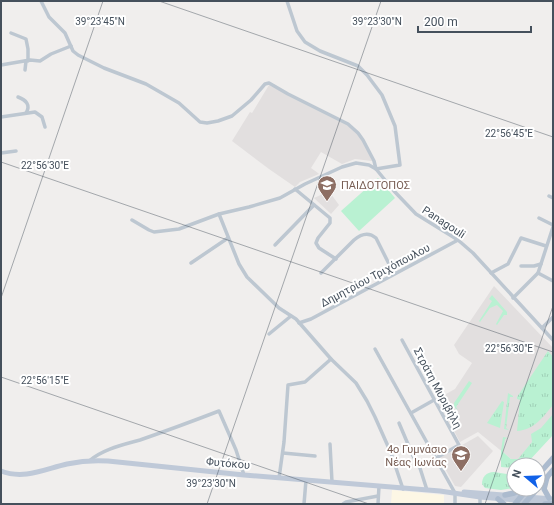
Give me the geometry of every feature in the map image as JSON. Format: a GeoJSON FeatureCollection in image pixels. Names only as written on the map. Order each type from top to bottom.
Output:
{"type":"FeatureCollection","features":[{"type":"Feature","properties":{"kind":"main road"},"geometry":{"type":"LineString","coordinates":[[546,466],[553,458]]}},
{"type":"Feature","properties":{"kind":"main road"},"geometry":{"type":"LineString","coordinates":[[551,498],[544,489],[548,477],[553,470]]}},
{"type":"Feature","properties":{"kind":"main road"},"geometry":{"type":"LineString","coordinates":[[498,498],[504,504]]}},
{"type":"Feature","properties":{"kind":"main road"},"geometry":{"type":"LineString","coordinates":[[545,504],[553,504]]}},
{"type":"Feature","properties":{"kind":"street"},"geometry":{"type":"LineString","coordinates":[[1,65],[27,61],[40,61],[51,54],[71,46],[68,37],[49,17],[41,1]]}},
{"type":"Feature","properties":{"kind":"street"},"geometry":{"type":"LineString","coordinates":[[132,220],[149,230],[158,232],[179,229],[219,214],[273,200],[342,167],[352,164],[365,164],[376,169],[400,165],[394,126],[382,95],[358,66],[320,51],[305,42],[297,31],[287,1]]}},
{"type":"Feature","properties":{"kind":"street"},"geometry":{"type":"LineString","coordinates":[[11,33],[26,40],[28,49],[25,70]]}},
{"type":"Feature","properties":{"kind":"street","name":"Panagouli"},"geometry":{"type":"LineString","coordinates":[[71,46],[73,51],[83,58],[141,82],[178,103],[200,122],[207,123],[218,121],[232,116],[251,100],[265,84],[269,83],[348,124],[363,140],[374,161],[376,169],[394,191],[416,214],[458,240],[473,253],[553,340]]}},
{"type":"Feature","properties":{"kind":"street"},"geometry":{"type":"LineString","coordinates":[[18,97],[24,99],[28,104],[28,110],[26,113]]}},
{"type":"Feature","properties":{"kind":"street"},"geometry":{"type":"LineString","coordinates":[[1,117],[35,112],[42,117],[45,127]]}},
{"type":"Feature","properties":{"kind":"street"},"geometry":{"type":"LineString","coordinates":[[1,153],[16,151]]}},
{"type":"Feature","properties":{"kind":"street"},"geometry":{"type":"LineString","coordinates":[[295,189],[330,220],[330,223],[317,239],[316,245],[336,259]]}},
{"type":"Feature","properties":{"kind":"street"},"geometry":{"type":"LineString","coordinates":[[548,196],[553,198]]}},
{"type":"Feature","properties":{"kind":"street"},"geometry":{"type":"LineString","coordinates":[[275,245],[314,206]]}},
{"type":"Feature","properties":{"kind":"street"},"geometry":{"type":"LineString","coordinates":[[219,214],[239,264],[247,277],[278,308],[295,318],[331,359],[352,378],[367,401],[391,453],[403,489]]}},
{"type":"Feature","properties":{"kind":"street"},"geometry":{"type":"LineString","coordinates":[[513,298],[538,273],[541,264],[553,226],[539,218]]}},
{"type":"Feature","properties":{"kind":"street"},"geometry":{"type":"LineString","coordinates":[[321,273],[360,235],[373,236],[376,238],[395,274]]}},
{"type":"Feature","properties":{"kind":"street"},"geometry":{"type":"LineString","coordinates":[[191,262],[228,238]]}},
{"type":"Feature","properties":{"kind":"street"},"geometry":{"type":"LineString","coordinates":[[491,273],[507,265],[520,238],[546,246]]}},
{"type":"Feature","properties":{"kind":"street","name":"Δημητρίου Τριχόπουλου"},"geometry":{"type":"LineString","coordinates":[[299,323],[311,319],[458,240]]}},
{"type":"Feature","properties":{"kind":"street"},"geometry":{"type":"LineString","coordinates":[[521,266],[534,266],[541,264]]}},
{"type":"Feature","properties":{"kind":"street"},"geometry":{"type":"LineString","coordinates":[[538,273],[553,281]]}},
{"type":"Feature","properties":{"kind":"street"},"geometry":{"type":"LineString","coordinates":[[269,334],[291,316]]}},
{"type":"Feature","properties":{"kind":"street"},"geometry":{"type":"LineString","coordinates":[[542,328],[553,317]]}},
{"type":"Feature","properties":{"kind":"street","name":"Στράτη Μυριβήλη"},"geometry":{"type":"LineString","coordinates":[[402,340],[458,445],[436,458]]}},
{"type":"Feature","properties":{"kind":"street"},"geometry":{"type":"LineString","coordinates":[[375,349],[455,493],[454,504]]}},
{"type":"Feature","properties":{"kind":"street"},"geometry":{"type":"LineString","coordinates":[[279,478],[283,453],[288,385],[305,382],[331,359]]}},
{"type":"Feature","properties":{"kind":"street"},"geometry":{"type":"LineString","coordinates":[[410,413],[434,400]]}},
{"type":"Feature","properties":{"kind":"street"},"geometry":{"type":"LineString","coordinates":[[89,461],[98,454],[141,440],[219,411],[238,455],[244,475]]}},
{"type":"Feature","properties":{"kind":"street"},"geometry":{"type":"LineString","coordinates":[[399,422],[413,456],[419,465],[427,490]]}},
{"type":"Feature","properties":{"kind":"street"},"geometry":{"type":"LineString","coordinates":[[330,444],[332,482]]}},
{"type":"Feature","properties":{"kind":"street"},"geometry":{"type":"LineString","coordinates":[[283,453],[315,456]]}},
{"type":"Feature","properties":{"kind":"street","name":"Φυτόκου"},"geometry":{"type":"LineString","coordinates":[[2,473],[25,475],[69,463],[108,461],[244,475],[427,490],[480,497],[518,500],[551,498]]}},
{"type":"Feature","properties":{"kind":"street"},"geometry":{"type":"LineString","coordinates":[[304,504],[306,480]]}},
{"type":"Feature","properties":{"kind":"street"},"geometry":{"type":"LineString","coordinates":[[378,504],[379,486]]}},
{"type":"Feature","properties":{"kind":"street","name":"Φυτόκου"},"geometry":{"type":"LineString","coordinates":[[455,493],[478,492],[505,495],[518,500]]}},
{"type":"Feature","properties":{"kind":"street"},"geometry":{"type":"LineString","coordinates":[[343,504],[346,502],[378,496]]}},
{"type":"Feature","properties":{"kind":"street"},"geometry":{"type":"LineString","coordinates":[[480,497],[480,504]]}},
{"type":"Feature","properties":{"kind":"street","name":"Φυτόκου"},"geometry":{"type":"LineString","coordinates":[[527,500],[553,504]]}},
{"type":"Feature","properties":{"kind":"shaded area"},"geometry":{"type":"Polygon","coordinates":[[[269,85],[347,124],[359,135],[372,161],[355,159],[342,164],[321,152],[311,168],[319,174],[300,182],[295,187],[269,169],[232,141],[250,112],[252,113],[269,85]]]}},
{"type":"Feature","properties":{"kind":"shaded area","name":"ΠΑΙΔΟΤΟΠΟΣ"},"geometry":{"type":"Polygon","coordinates":[[[325,193],[326,195],[331,194],[339,205],[331,214],[314,198],[325,193]]]}},
{"type":"Feature","properties":{"kind":"shaded area"},"geometry":{"type":"Polygon","coordinates":[[[494,286],[553,348],[553,419],[521,457],[509,457],[478,432],[460,442],[437,399],[455,389],[472,363],[459,354],[454,345],[494,286]]]}},
{"type":"Feature","properties":{"kind":"shaded area","name":"4ο Γυμνάσιο Νέας Ιωνίας"},"geometry":{"type":"Polygon","coordinates":[[[478,436],[493,451],[461,487],[455,486],[439,458],[478,436]]]}},
{"type":"Feature","properties":{"kind":"shaded area"},"geometry":{"type":"Polygon","coordinates":[[[392,490],[444,495],[444,504],[391,504],[392,490]]]}},
{"type":"Feature","properties":{"kind":"green space"},"geometry":{"type":"Polygon","coordinates":[[[378,178],[395,198],[359,231],[341,211],[378,178]]]}},
{"type":"Feature","properties":{"kind":"green space"},"geometry":{"type":"Polygon","coordinates":[[[492,295],[507,312],[507,315],[504,315],[497,325],[496,324],[503,311],[497,305],[490,308],[480,322],[479,321],[492,301],[489,299],[492,295]]]}},
{"type":"Feature","properties":{"kind":"green space"},"geometry":{"type":"Polygon","coordinates":[[[548,351],[553,357],[553,405],[538,422],[528,428],[517,431],[520,400],[517,399],[517,397],[548,351]]]}},
{"type":"Feature","properties":{"kind":"green space"},"geometry":{"type":"Polygon","coordinates":[[[469,381],[472,383],[456,407],[458,410],[454,407],[454,403],[469,381]]]}},
{"type":"Feature","properties":{"kind":"green space"},"geometry":{"type":"Polygon","coordinates":[[[508,393],[513,396],[510,397],[506,428],[509,430],[504,429],[508,393]]]}},
{"type":"Feature","properties":{"kind":"green space"},"geometry":{"type":"Polygon","coordinates":[[[502,401],[504,402],[500,428],[487,423],[502,401]]]}},
{"type":"Feature","properties":{"kind":"green space"},"geometry":{"type":"Polygon","coordinates":[[[553,414],[553,435],[533,457],[520,457],[532,442],[531,434],[541,428],[553,414]]]}},
{"type":"Feature","properties":{"kind":"green space"},"geometry":{"type":"Polygon","coordinates":[[[503,437],[508,438],[505,439],[503,452],[509,457],[506,457],[506,467],[501,467],[503,437]]]}},
{"type":"Feature","properties":{"kind":"green space"},"geometry":{"type":"Polygon","coordinates":[[[494,472],[506,474],[506,489],[485,488],[482,484],[483,479],[489,473],[494,472]]]}},
{"type":"Feature","properties":{"kind":"place","name":"ΠΑΙΔΟΤΟΠΟΣ"},"geometry":{"type":"Point","coordinates":[327,202]}},
{"type":"Feature","properties":{"kind":"place","name":"4ο Γυμνάσιο Νέας Ιωνίας"},"geometry":{"type":"Point","coordinates":[461,472]}}]}
